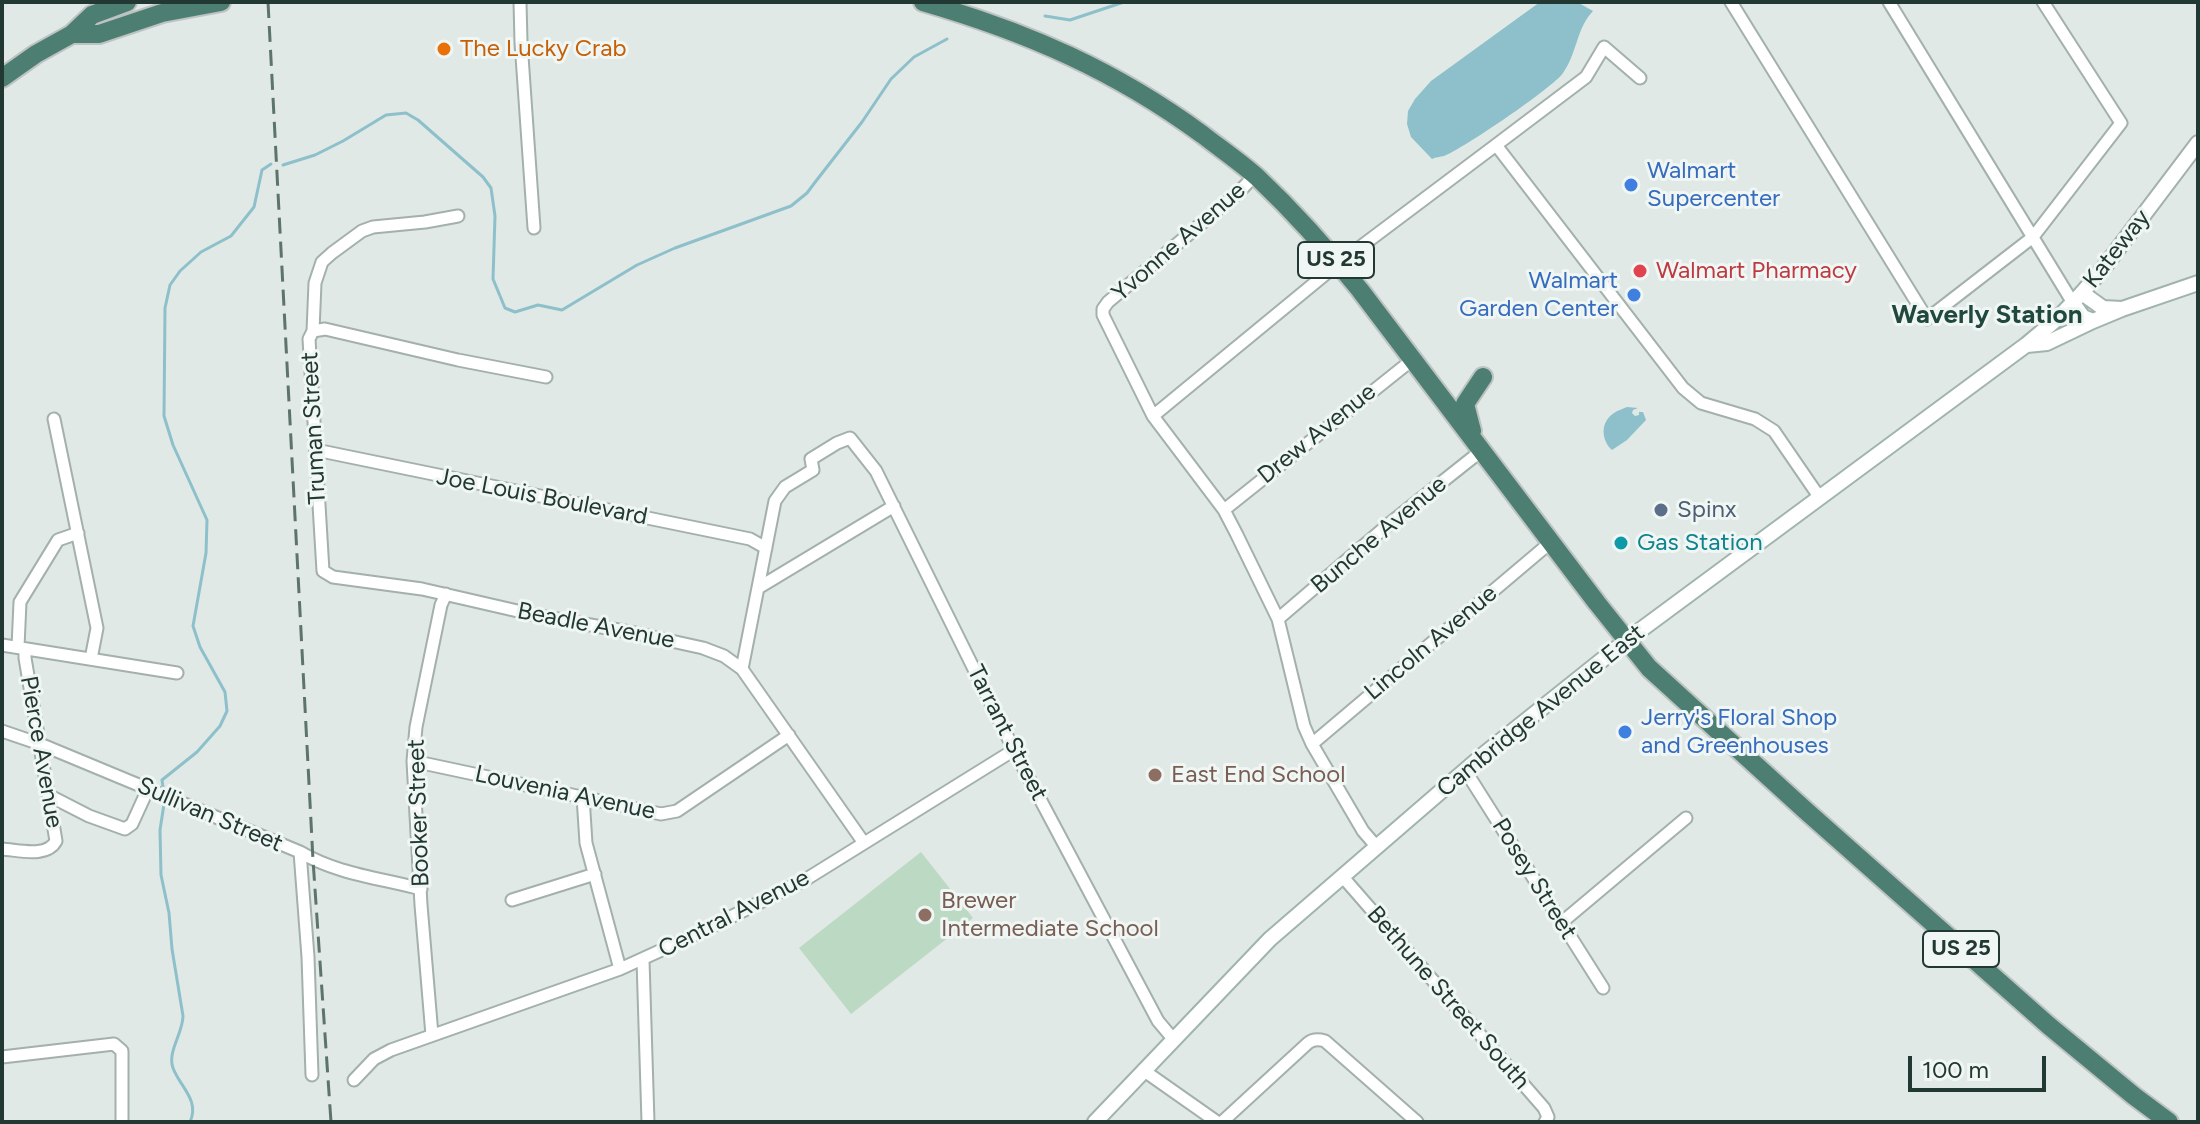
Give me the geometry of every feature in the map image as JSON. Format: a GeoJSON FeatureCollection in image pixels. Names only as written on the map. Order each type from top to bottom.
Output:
{"type":"FeatureCollection","features":[{"type":"Feature","properties":{"kind":"highway"},"geometry":{"type":"LineString","coordinates":[[2,78],[72,34],[92,15],[127,2]]}},
{"type":"Feature","properties":{"kind":"highway"},"geometry":{"type":"LineString","coordinates":[[72,34],[99,34],[162,13],[221,2]]}},
{"type":"Feature","properties":{"kind":"highway","name":"US 25"},"geometry":{"type":"LineString","coordinates":[[923,2],[1008,28],[1103,71],[1189,125],[1255,175],[1339,263],[1649,668],[1816,821],[2048,1025],[2169,1122]]}},
{"type":"Feature","properties":{"kind":"highway"},"geometry":{"type":"LineString","coordinates":[[1414,363],[1441,387],[1454,392],[1483,377],[1465,404],[1480,450]]}},
{"type":"Feature","properties":{"kind":"main road","name":"Kateway"},"geometry":{"type":"LineString","coordinates":[[2026,345],[2078,298],[2198,143]]}},
{"type":"Feature","properties":{"kind":"main road"},"geometry":{"type":"LineString","coordinates":[[2026,345],[2047,343],[2122,309],[2198,283]]}},
{"type":"Feature","properties":{"kind":"main road"},"geometry":{"type":"LineString","coordinates":[[2078,298],[2103,308],[2122,309]]}},
{"type":"Feature","properties":{"kind":"main road"},"geometry":{"type":"LineString","coordinates":[[2078,298],[2083,317],[2093,321]]}},
{"type":"Feature","properties":{"kind":"main road","name":"Cambridge Avenue East"},"geometry":{"type":"LineString","coordinates":[[1095,1122],[1270,939],[1465,770],[1627,640],[2026,345]]}},
{"type":"Feature","properties":{"kind":"street"},"geometry":{"type":"LineString","coordinates":[[520,2],[534,228]]}},
{"type":"Feature","properties":{"kind":"street"},"geometry":{"type":"LineString","coordinates":[[1731,2],[1927,319],[2033,237],[2121,123],[2043,2]]}},
{"type":"Feature","properties":{"kind":"street"},"geometry":{"type":"LineString","coordinates":[[1889,2],[2033,237],[2078,298]]}},
{"type":"Feature","properties":{"kind":"street"},"geometry":{"type":"LineString","coordinates":[[1376,846],[1363,831],[1312,744],[1298,709],[1278,619],[1224,510],[1153,416],[1339,263],[1586,77],[1604,47],[1640,78]]}},
{"type":"Feature","properties":{"kind":"street"},"geometry":{"type":"LineString","coordinates":[[1496,145],[1683,388],[1701,403],[1755,419],[1774,431],[1820,498]]}},
{"type":"Feature","properties":{"kind":"street","name":"Yvonne Avenue"},"geometry":{"type":"LineString","coordinates":[[1153,416],[1105,320],[1103,309],[1255,175]]}},
{"type":"Feature","properties":{"kind":"street","name":"Truman Street"},"geometry":{"type":"LineString","coordinates":[[446,594],[325,574],[322,566],[309,339],[313,331],[315,283],[322,262],[332,253],[362,231],[373,227],[458,216]]}},
{"type":"Feature","properties":{"kind":"street"},"geometry":{"type":"LineString","coordinates":[[313,331],[325,329],[546,377]]}},
{"type":"Feature","properties":{"kind":"street","name":"Drew Avenue"},"geometry":{"type":"LineString","coordinates":[[1224,510],[1414,363]]}},
{"type":"Feature","properties":{"kind":"street"},"geometry":{"type":"LineString","coordinates":[[54,419],[97,628],[91,659]]}},
{"type":"Feature","properties":{"kind":"street","name":"Tarrant Street"},"geometry":{"type":"LineString","coordinates":[[766,548],[778,495],[785,487],[813,470],[811,459],[850,438],[876,471],[1014,750],[1158,1021],[1174,1040]]}},
{"type":"Feature","properties":{"kind":"street","name":"Joe Louis Boulevard"},"geometry":{"type":"LineString","coordinates":[[316,450],[750,539],[766,548]]}},
{"type":"Feature","properties":{"kind":"street","name":"Bunche Avenue"},"geometry":{"type":"LineString","coordinates":[[1278,619],[1480,450]]}},
{"type":"Feature","properties":{"kind":"street"},"geometry":{"type":"LineString","coordinates":[[758,588],[894,506]]}},
{"type":"Feature","properties":{"kind":"street","name":"Pierce Avenue"},"geometry":{"type":"LineString","coordinates":[[2,849],[46,851],[56,841],[22,648],[20,602],[58,540],[78,533]]}},
{"type":"Feature","properties":{"kind":"street","name":"Lincoln Avenue"},"geometry":{"type":"LineString","coordinates":[[1312,744],[1551,542]]}},
{"type":"Feature","properties":{"kind":"street"},"geometry":{"type":"LineString","coordinates":[[766,548],[742,669],[864,843]]}},
{"type":"Feature","properties":{"kind":"street","name":"Beadle Avenue"},"geometry":{"type":"LineString","coordinates":[[446,594],[703,648],[724,656],[742,669]]}},
{"type":"Feature","properties":{"kind":"street","name":"Booker Street"},"geometry":{"type":"LineString","coordinates":[[432,1035],[413,761],[416,727],[441,605],[446,594]]}},
{"type":"Feature","properties":{"kind":"street"},"geometry":{"type":"LineString","coordinates":[[2,645],[177,673]]}},
{"type":"Feature","properties":{"kind":"street","name":"Sullivan Street"},"geometry":{"type":"LineString","coordinates":[[2,731],[40,744],[313,860],[348,872],[421,889]]}},
{"type":"Feature","properties":{"kind":"street","name":"Louvenia Avenue"},"geometry":{"type":"LineString","coordinates":[[413,761],[669,814],[789,735]]}},
{"type":"Feature","properties":{"kind":"street","name":"Central Avenue"},"geometry":{"type":"LineString","coordinates":[[354,1080],[381,1055],[643,960],[808,878],[1014,750]]}},
{"type":"Feature","properties":{"kind":"street","name":"Posey Street"},"geometry":{"type":"LineString","coordinates":[[1465,770],[1603,988]]}},
{"type":"Feature","properties":{"kind":"street"},"geometry":{"type":"LineString","coordinates":[[48,795],[89,816],[125,829],[132,824],[148,789]]}},
{"type":"Feature","properties":{"kind":"street"},"geometry":{"type":"LineString","coordinates":[[583,797],[585,837],[620,969]]}},
{"type":"Feature","properties":{"kind":"street"},"geometry":{"type":"LineString","coordinates":[[1561,923],[1686,818]]}},
{"type":"Feature","properties":{"kind":"street"},"geometry":{"type":"LineString","coordinates":[[300,852],[312,1075]]}},
{"type":"Feature","properties":{"kind":"street"},"geometry":{"type":"LineString","coordinates":[[512,900],[595,874]]}},
{"type":"Feature","properties":{"kind":"street","name":"Bethune Street South"},"geometry":{"type":"LineString","coordinates":[[1342,876],[1544,1108],[1548,1117],[1545,1122]]}},
{"type":"Feature","properties":{"kind":"street"},"geometry":{"type":"LineString","coordinates":[[643,960],[648,1122]]}},
{"type":"Feature","properties":{"kind":"street"},"geometry":{"type":"LineString","coordinates":[[1143,1070],[1219,1122],[1308,1043],[1321,1039],[1417,1122]]}},
{"type":"Feature","properties":{"kind":"street"},"geometry":{"type":"LineString","coordinates":[[2,1057],[114,1044],[122,1051],[122,1122]]}},
{"type":"Feature","properties":{"kind":"green space"},"geometry":{"type":"Polygon","coordinates":[[[921,852],[973,918],[851,1014],[799,948],[921,852]]]}},
{"type":"Feature","properties":{"kind":"water"},"geometry":{"type":"Polygon","coordinates":[[[1540,2],[1577,2],[1593,11],[1583,26],[1563,73],[1487,131],[1454,151],[1432,159],[1411,137],[1407,124],[1408,111],[1415,99],[1431,81],[1540,2]]]}},
{"type":"Feature","properties":{"kind":"water"},"geometry":{"type":"Polygon","coordinates":[[[1627,407],[1638,408],[1632,413],[1635,416],[1643,412],[1646,420],[1627,440],[1612,450],[1606,441],[1604,426],[1609,417],[1627,407]]]}},
{"type":"Feature","properties":{"kind":"waterway"},"geometry":{"type":"LineString","coordinates":[[1045,16],[1070,20],[1124,2]]}},
{"type":"Feature","properties":{"kind":"waterway"},"geometry":{"type":"LineString","coordinates":[[283,165],[315,155],[386,115],[406,113],[483,177],[491,188],[495,216],[493,279],[505,308],[515,312],[538,305],[562,310],[637,265],[791,206],[807,193],[891,79],[914,57],[947,39]]}},
{"type":"Feature","properties":{"kind":"waterway"},"geometry":{"type":"LineString","coordinates":[[163,787],[162,780],[197,752],[220,726],[227,711],[225,692],[200,647],[193,626],[206,553],[207,520],[173,445],[164,416],[165,308],[170,285],[180,271],[201,252],[231,236],[254,207],[262,170],[271,164]]}},
{"type":"Feature","properties":{"kind":"waterway"},"geometry":{"type":"LineString","coordinates":[[164,804],[160,830],[161,875],[183,1016],[172,1062],[191,1100],[190,1122]]}},
{"type":"Feature","properties":{"kind":"railway"},"geometry":{"type":"LineString","coordinates":[[268,2],[313,860],[331,1122]]}},
{"type":"Feature","properties":{"kind":"place","name":"The Lucky Crab"},"geometry":{"type":"Point","coordinates":[444,49]}},
{"type":"Feature","properties":{"kind":"place","name":"Walmart Supercenter"},"geometry":{"type":"Point","coordinates":[1631,185]}},
{"type":"Feature","properties":{"kind":"place","name":"Walmart Pharmacy"},"geometry":{"type":"Point","coordinates":[1640,271]}},
{"type":"Feature","properties":{"kind":"place","name":"Walmart Garden Center"},"geometry":{"type":"Point","coordinates":[1634,295]}},
{"type":"Feature","properties":{"kind":"place","name":"Spinx"},"geometry":{"type":"Point","coordinates":[1661,510]}},
{"type":"Feature","properties":{"kind":"place","name":"Gas Station"},"geometry":{"type":"Point","coordinates":[1621,543]}},
{"type":"Feature","properties":{"kind":"place","name":"Jerry's Floral Shop and Greenhouses"},"geometry":{"type":"Point","coordinates":[1625,732]}},
{"type":"Feature","properties":{"kind":"place","name":"East End School"},"geometry":{"type":"Point","coordinates":[1155,775]}},
{"type":"Feature","properties":{"kind":"place","name":"Brewer Intermediate School"},"geometry":{"type":"Point","coordinates":[925,915]}},
{"type":"Feature","properties":{"kind":"district","name":"Waverly Station"},"geometry":{"type":"Point","coordinates":[1987,315]}}]}
